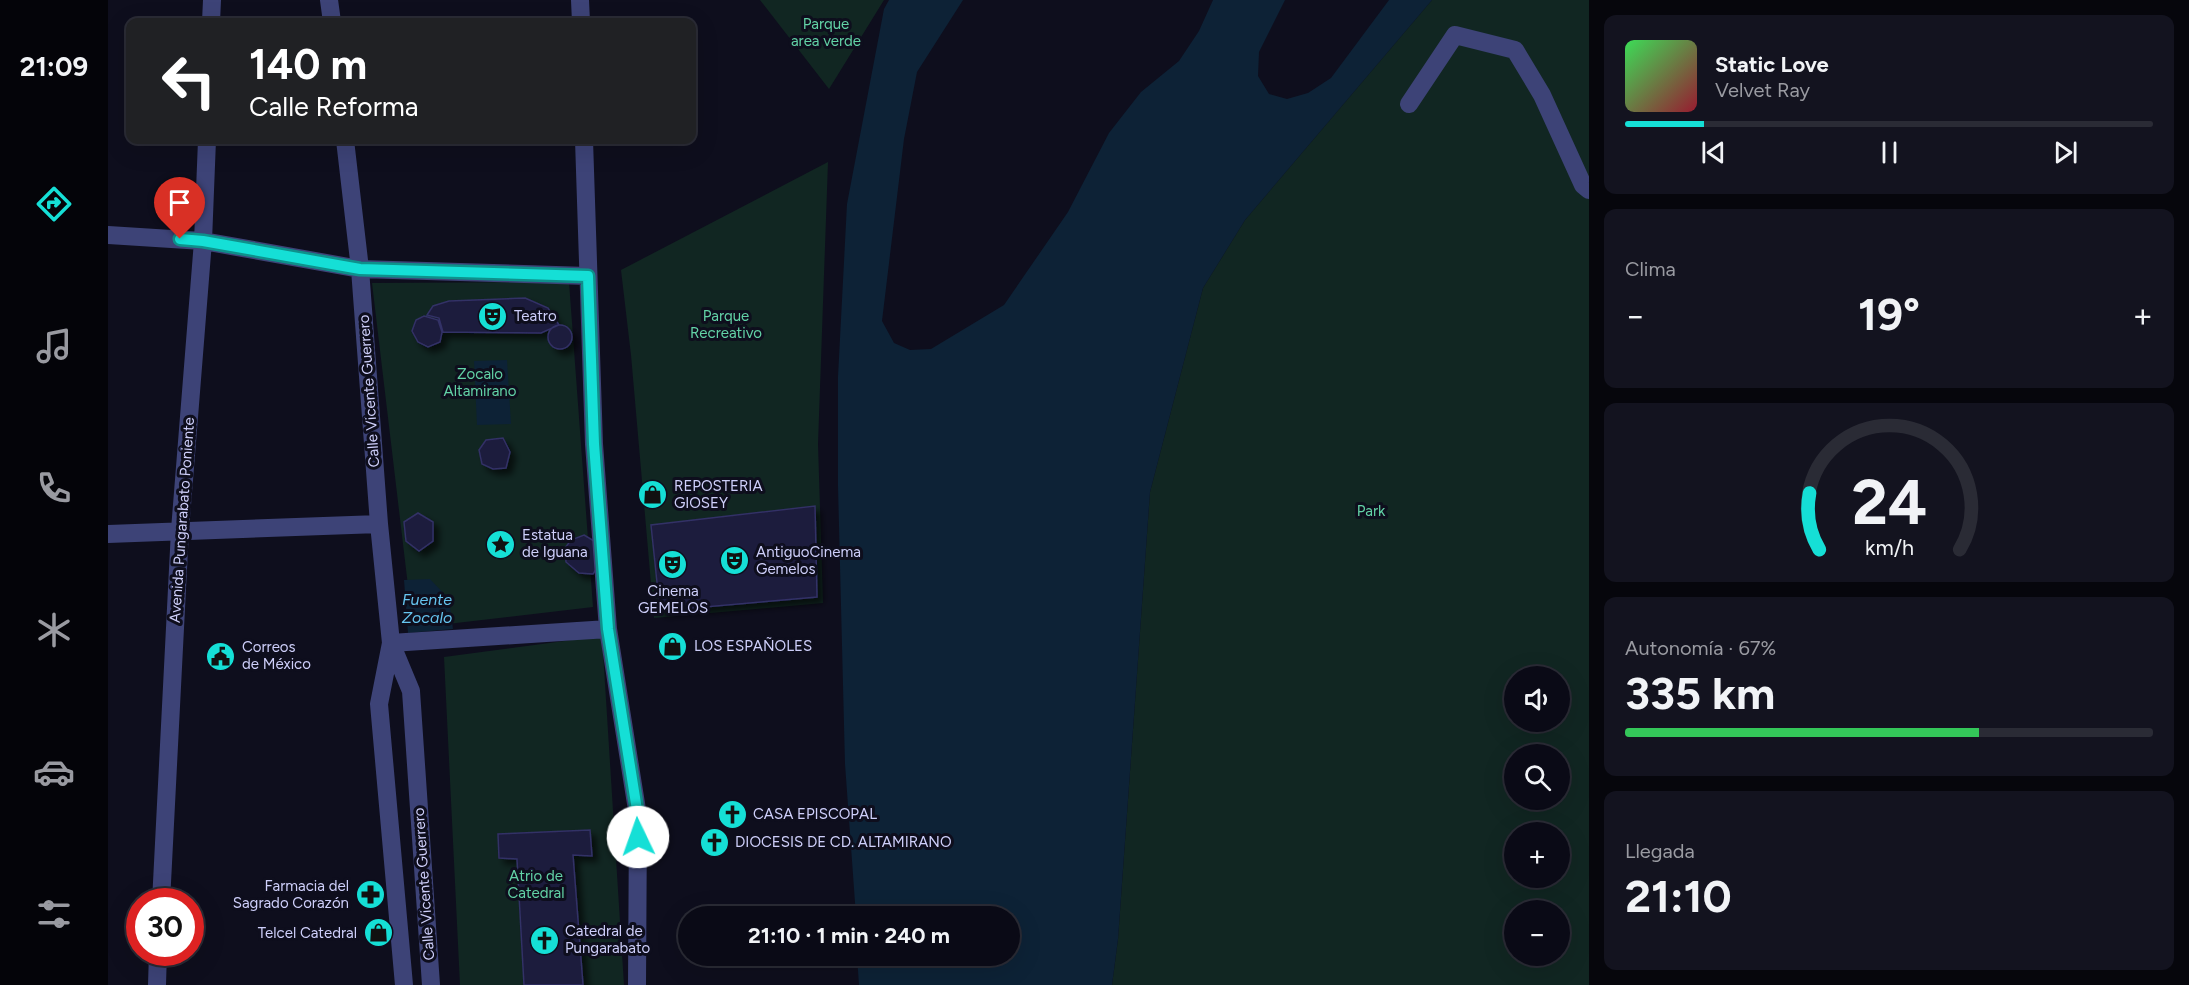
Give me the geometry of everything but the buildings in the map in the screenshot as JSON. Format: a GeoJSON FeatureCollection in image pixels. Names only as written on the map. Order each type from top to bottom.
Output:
{"type":"FeatureCollection","features":[{"type":"Feature","properties":{"kind":"street"},"geometry":{"type":"LineString","coordinates":[[211,18],[212,0]]}},
{"type":"Feature","properties":{"kind":"street"},"geometry":{"type":"LineString","coordinates":[[329,0],[331,18]]}},
{"type":"Feature","properties":{"kind":"street"},"geometry":{"type":"LineString","coordinates":[[580,0],[581,18]]}},
{"type":"Feature","properties":{"kind":"street"},"geometry":{"type":"LineString","coordinates":[[1409,104],[1455,35],[1515,50],[1542,96],[1583,185],[1589,190]]}},
{"type":"Feature","properties":{"kind":"street","name":"Avenida Pungarabato Poniente"},"geometry":{"type":"LineString","coordinates":[[162,888],[180,530],[203,241],[207,144]]}},
{"type":"Feature","properties":{"kind":"street","name":"Calle Vicente Guerrero"},"geometry":{"type":"LineString","coordinates":[[345,144],[360,269],[379,524],[392,643],[411,691],[431,985]]}},
{"type":"Feature","properties":{"kind":"street"},"geometry":{"type":"LineString","coordinates":[[584,144],[594,444],[608,629],[638,816],[638,985]]}},
{"type":"Feature","properties":{"kind":"street"},"geometry":{"type":"LineString","coordinates":[[108,235],[203,241],[360,269],[588,276]]}},
{"type":"Feature","properties":{"kind":"street"},"geometry":{"type":"LineString","coordinates":[[108,534],[379,524]]}},
{"type":"Feature","properties":{"kind":"street"},"geometry":{"type":"LineString","coordinates":[[392,643],[608,629]]}},
{"type":"Feature","properties":{"kind":"street","name":"Calle Vicente Guerrero"},"geometry":{"type":"LineString","coordinates":[[392,643],[379,704],[404,985]]}},
{"type":"Feature","properties":{"kind":"street"},"geometry":{"type":"LineString","coordinates":[[392,847],[422,845]]}},
{"type":"Feature","properties":{"kind":"street"},"geometry":{"type":"LineString","coordinates":[[157,985],[158,966]]}},
{"type":"Feature","properties":{"kind":"green space","name":"Parque area verde"},"geometry":{"type":"Polygon","coordinates":[[[760,0],[884,0],[829,89],[760,0]]]}},
{"type":"Feature","properties":{"kind":"green space","name":"Park"},"geometry":{"type":"Polygon","coordinates":[[[1432,0],[1589,0],[1589,985],[1112,985],[1118,939],[1150,492],[1203,288],[1245,220],[1432,0]]]}},
{"type":"Feature","properties":{"kind":"green space","name":"Parque Recreativo"},"geometry":{"type":"Polygon","coordinates":[[[828,162],[818,444],[823,603],[654,618],[631,355],[621,270],[828,162]]]}},
{"type":"Feature","properties":{"kind":"green space","name":"Zocalo Altamirano"},"geometry":{"type":"Polygon","coordinates":[[[569,282],[593,607],[413,628],[372,283],[569,282]]]}},
{"type":"Feature","properties":{"kind":"green space","name":"Atrio de Catedral"},"geometry":{"type":"Polygon","coordinates":[[[602,636],[624,985],[460,985],[444,657],[602,636]]]}},
{"type":"Feature","properties":{"kind":"water"},"geometry":{"type":"Polygon","coordinates":[[[889,0],[963,0],[917,72],[904,139],[882,321],[894,343],[910,350],[931,349],[1004,305],[1068,212],[1109,133],[1141,92],[1179,61],[1199,31],[1213,0],[1285,0],[1259,52],[1258,76],[1269,94],[1287,99],[1308,93],[1331,78],[1389,0],[1432,0],[1245,220],[1203,288],[1150,492],[1118,939],[1112,985],[859,985],[858,966],[1020,966],[1020,906],[855,906],[845,764],[838,486],[838,377],[847,204],[884,9],[889,0]]]}},
{"type":"Feature","properties":{"kind":"water"},"geometry":{"type":"Polygon","coordinates":[[[507,360],[511,424],[477,425],[474,361],[507,360]]]}},
{"type":"Feature","properties":{"kind":"water","name":"Fuente Zocalo"},"geometry":{"type":"Polygon","coordinates":[[[430,579],[449,599],[453,629],[408,633],[404,580],[430,579]]]}},
{"type":"Feature","properties":{"kind":"place","name":"Teatro"},"geometry":{"type":"Point","coordinates":[493,316]}},
{"type":"Feature","properties":{"kind":"place","name":"REPOSTERIA GIOSEY"},"geometry":{"type":"Point","coordinates":[653,495]}},
{"type":"Feature","properties":{"kind":"place","name":"Estatua de Iguana"},"geometry":{"type":"Point","coordinates":[501,544]}},
{"type":"Feature","properties":{"kind":"place","name":"AntiguoCinema Gemelos"},"geometry":{"type":"Point","coordinates":[735,561]}},
{"type":"Feature","properties":{"kind":"place","name":"Cinema GEMELOS"},"geometry":{"type":"Point","coordinates":[673,564]}},
{"type":"Feature","properties":{"kind":"place","name":"LOS ESPAÑOLES"},"geometry":{"type":"Point","coordinates":[673,646]}},
{"type":"Feature","properties":{"kind":"place","name":"Correos de México"},"geometry":{"type":"Point","coordinates":[221,656]}},
{"type":"Feature","properties":{"kind":"place","name":"CASA EPISCOPAL"},"geometry":{"type":"Point","coordinates":[732,814]}},
{"type":"Feature","properties":{"kind":"place","name":"DIOCESIS DE CD. ALTAMIRANO"},"geometry":{"type":"Point","coordinates":[714,842]}},
{"type":"Feature","properties":{"kind":"place","name":"Farmacia del Sagrado Corazón"},"geometry":{"type":"Point","coordinates":[370,895]}},
{"type":"Feature","properties":{"kind":"place","name":"Telcel Catedral"},"geometry":{"type":"Point","coordinates":[378,933]}},
{"type":"Feature","properties":{"kind":"place","name":"Catedral de Pungarabato"},"geometry":{"type":"Point","coordinates":[544,940]}},
{"type":"Feature","properties":{"kind":"route"},"geometry":{"type":"LineString","coordinates":[[180,239],[203,241],[360,269],[588,276],[594,444],[608,629],[638,816],[638,837]]}}]}
